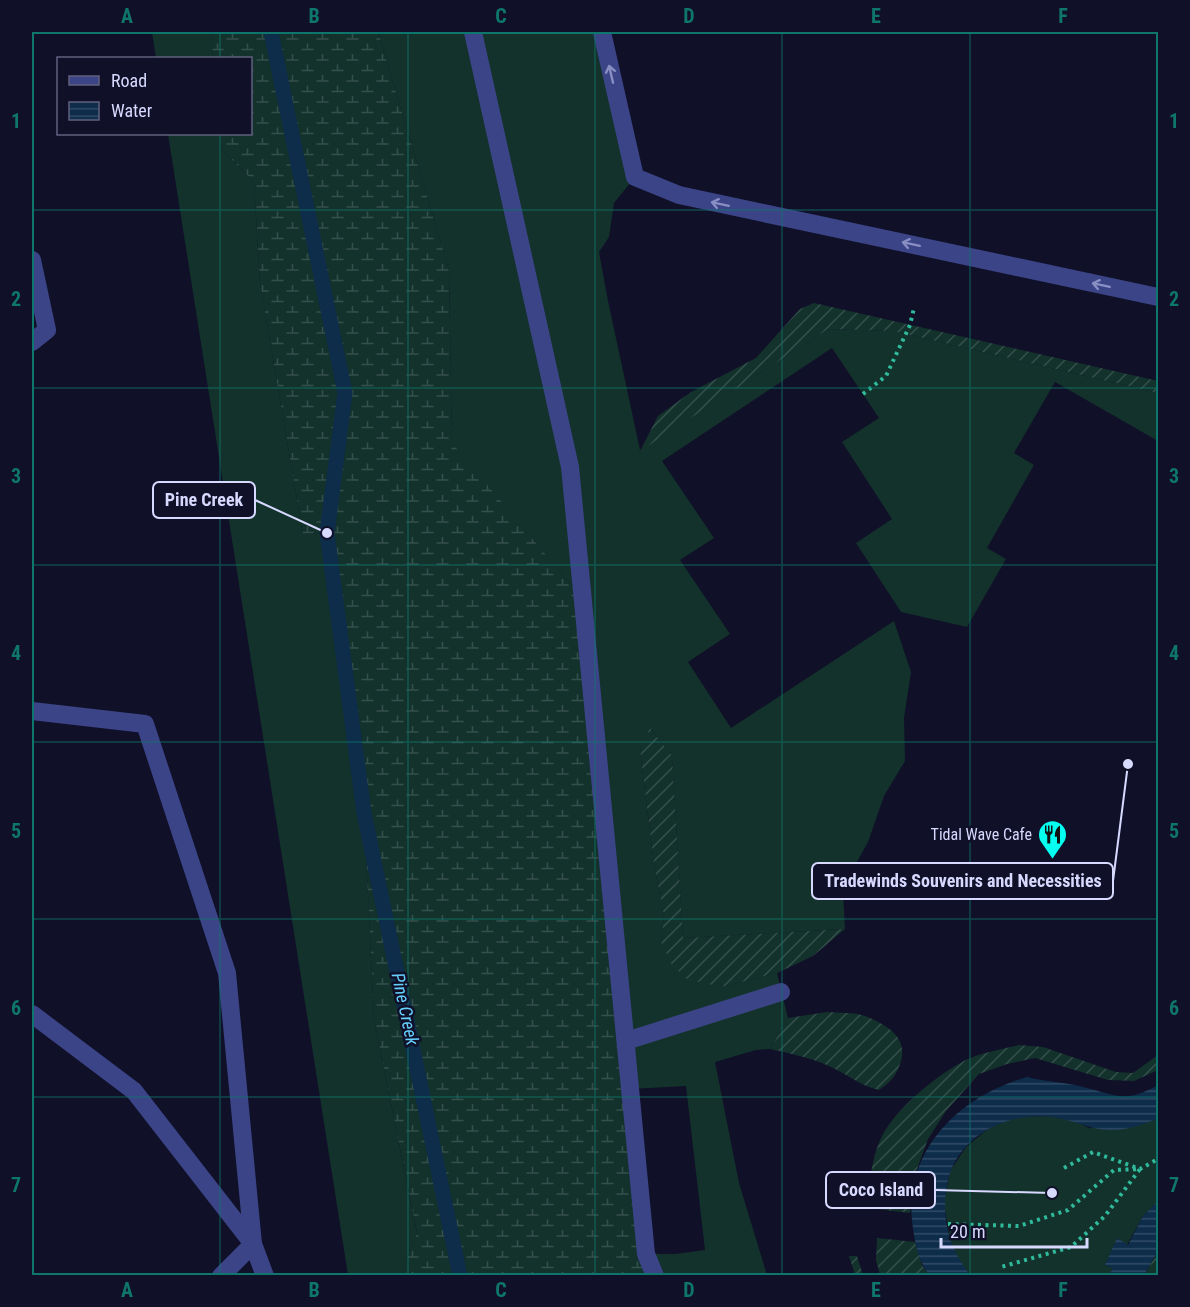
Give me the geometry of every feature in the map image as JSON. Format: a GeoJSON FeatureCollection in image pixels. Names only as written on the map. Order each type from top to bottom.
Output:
{"type":"FeatureCollection","features":[{"type":"Feature","properties":{"kind":"lane"},"geometry":{"type":"LineString","coordinates":[[473,32],[570,467],[646,1254],[655,1275]]}},
{"type":"Feature","properties":{"kind":"lane"},"geometry":{"type":"LineString","coordinates":[[602,32],[635,177],[679,195],[1158,297]]}},
{"type":"Feature","properties":{"kind":"lane"},"geometry":{"type":"LineString","coordinates":[[32,260],[47,330],[32,342]]}},
{"type":"Feature","properties":{"kind":"lane"},"geometry":{"type":"LineString","coordinates":[[32,711],[145,724],[227,973],[253,1244],[265,1275]]}},
{"type":"Feature","properties":{"kind":"lane"},"geometry":{"type":"LineString","coordinates":[[626,1041],[781,992]]}},
{"type":"Feature","properties":{"kind":"lane"},"geometry":{"type":"LineString","coordinates":[[32,1014],[134,1091],[253,1244]]}},
{"type":"Feature","properties":{"kind":"lane"},"geometry":{"type":"LineString","coordinates":[[221,1275],[253,1244]]}},
{"type":"Feature","properties":{"kind":"path"},"geometry":{"type":"LineString","coordinates":[[863,394],[886,376],[910,325],[914,308]]}},
{"type":"Feature","properties":{"kind":"path"},"geometry":{"type":"LineString","coordinates":[[1065,1168],[1093,1152],[1140,1169]]}},
{"type":"Feature","properties":{"kind":"path"},"geometry":{"type":"LineString","coordinates":[[1001,1267],[1071,1247],[1105,1216],[1140,1169],[1158,1159]]}},
{"type":"Feature","properties":{"kind":"path"},"geometry":{"type":"LineString","coordinates":[[948,1224],[1019,1226],[1068,1210],[1114,1170],[1140,1169]]}},
{"type":"Feature","properties":{"kind":"green space"},"geometry":{"type":"Polygon","coordinates":[[[152,32],[211,32],[213,57],[156,57],[152,32]]]}},
{"type":"Feature","properties":{"kind":"green space"},"geometry":{"type":"Polygon","coordinates":[[[211,32],[378,32],[449,270],[452,443],[583,599],[655,1275],[401,1275],[417,1233],[374,1019],[364,813],[327,533],[303,534],[260,283],[254,182],[222,150],[220,135],[252,135],[252,57],[213,57],[211,32]]]}},
{"type":"Feature","properties":{"kind":"green space"},"geometry":{"type":"Polygon","coordinates":[[[378,32],[602,32],[635,177],[614,203],[609,237],[599,252],[640,450],[828,329],[893,331],[1158,393],[1158,441],[1055,382],[1014,453],[1034,465],[987,548],[1006,559],[967,627],[901,612],[856,543],[892,519],[842,442],[879,418],[832,348],[662,461],[714,538],[680,560],[730,634],[688,662],[731,728],[894,621],[911,672],[904,718],[905,761],[884,796],[868,842],[852,871],[844,895],[842,873],[845,929],[683,938],[672,757],[651,729],[640,750],[654,865],[664,916],[661,942],[721,987],[777,973],[788,1018],[770,1049],[756,1050],[715,1062],[739,1183],[767,1275],[655,1275],[646,1254],[675,1254],[705,1250],[686,1086],[631,1089],[583,599],[452,444],[449,270],[378,32]]]}},
{"type":"Feature","properties":{"kind":"green space"},"geometry":{"type":"Polygon","coordinates":[[[168,135],[220,135],[222,150],[254,182],[260,283],[303,534],[327,533],[364,813],[374,1019],[417,1234],[401,1275],[348,1275],[168,135]]]}},
{"type":"Feature","properties":{"kind":"green space"},"geometry":{"type":"Polygon","coordinates":[[[814,303],[1158,381],[1158,393],[893,331],[828,329],[640,451],[658,416],[691,392],[756,358],[800,309],[814,303]]]}},
{"type":"Feature","properties":{"kind":"green space"},"geometry":{"type":"Polygon","coordinates":[[[650,728],[672,756],[683,938],[845,929],[813,956],[777,973],[721,987],[687,979],[672,965],[661,942],[664,916],[654,865],[640,750],[650,728]]]}},
{"type":"Feature","properties":{"kind":"green space"},"geometry":{"type":"Polygon","coordinates":[[[827,1012],[865,1016],[887,1027],[898,1038],[902,1052],[901,1061],[890,1081],[879,1090],[821,1063],[770,1049],[788,1018],[827,1012]]]}},
{"type":"Feature","properties":{"kind":"green space"},"geometry":{"type":"Polygon","coordinates":[[[1019,1045],[1043,1047],[1116,1072],[1133,1073],[1158,1055],[1158,1070],[1134,1081],[1108,1080],[1035,1058],[1007,1064],[979,1074],[946,1111],[928,1139],[913,1180],[910,1213],[869,1208],[870,1180],[875,1153],[889,1125],[909,1102],[920,1091],[958,1064],[988,1052],[1019,1045]]]}},
{"type":"Feature","properties":{"kind":"green space"},"geometry":{"type":"Polygon","coordinates":[[[1049,1116],[1072,1120],[1089,1128],[1144,1123],[1158,1119],[1158,1201],[1143,1216],[1127,1245],[1118,1239],[1105,1265],[1113,1268],[1109,1275],[970,1275],[957,1259],[950,1240],[944,1203],[950,1171],[966,1147],[1000,1122],[1019,1117],[1049,1116]]]}},
{"type":"Feature","properties":{"kind":"green space"},"geometry":{"type":"Polygon","coordinates":[[[877,1238],[915,1242],[922,1265],[929,1275],[880,1275],[876,1260],[877,1238]]]}},
{"type":"Feature","properties":{"kind":"green space"},"geometry":{"type":"Polygon","coordinates":[[[1158,1251],[1158,1275],[1144,1276],[1158,1251]]]}},
{"type":"Feature","properties":{"kind":"green space"},"geometry":{"type":"Polygon","coordinates":[[[849,1256],[857,1256],[863,1275],[855,1275],[849,1256]]]}},
{"type":"Feature","properties":{"kind":"water"},"geometry":{"type":"Polygon","coordinates":[[[1027,1077],[1076,1085],[1120,1096],[1137,1094],[1158,1085],[1158,1119],[1128,1128],[1110,1130],[1059,1118],[1035,1116],[1001,1123],[986,1131],[960,1153],[952,1168],[945,1198],[948,1233],[970,1275],[929,1275],[916,1247],[912,1200],[916,1175],[926,1152],[940,1131],[958,1113],[979,1098],[1002,1086],[1027,1077]]]}},
{"type":"Feature","properties":{"kind":"water"},"geometry":{"type":"Polygon","coordinates":[[[1158,1201],[1158,1251],[1144,1275],[1109,1275],[1113,1268],[1105,1265],[1117,1238],[1128,1245],[1143,1216],[1158,1201]]]}},
{"type":"Feature","properties":{"kind":"waterway","name":"Pine Creek"},"geometry":{"type":"LineString","coordinates":[[271,32],[345,393],[327,533],[364,813],[460,1276]]}},
{"type":"Feature","properties":{"kind":"place","name":"Pine Creek"},"geometry":{"type":"Point","coordinates":[327,533]}},
{"type":"Feature","properties":{"kind":"place","name":"Tradewinds Souvenirs and Necessities"},"geometry":{"type":"Point","coordinates":[1128,764]}},
{"type":"Feature","properties":{"kind":"place","name":"Tidal Wave Cafe"},"geometry":{"type":"Point","coordinates":[1053,860]}},
{"type":"Feature","properties":{"kind":"place","name":"Coco Island"},"geometry":{"type":"Point","coordinates":[1052,1193]}}]}
